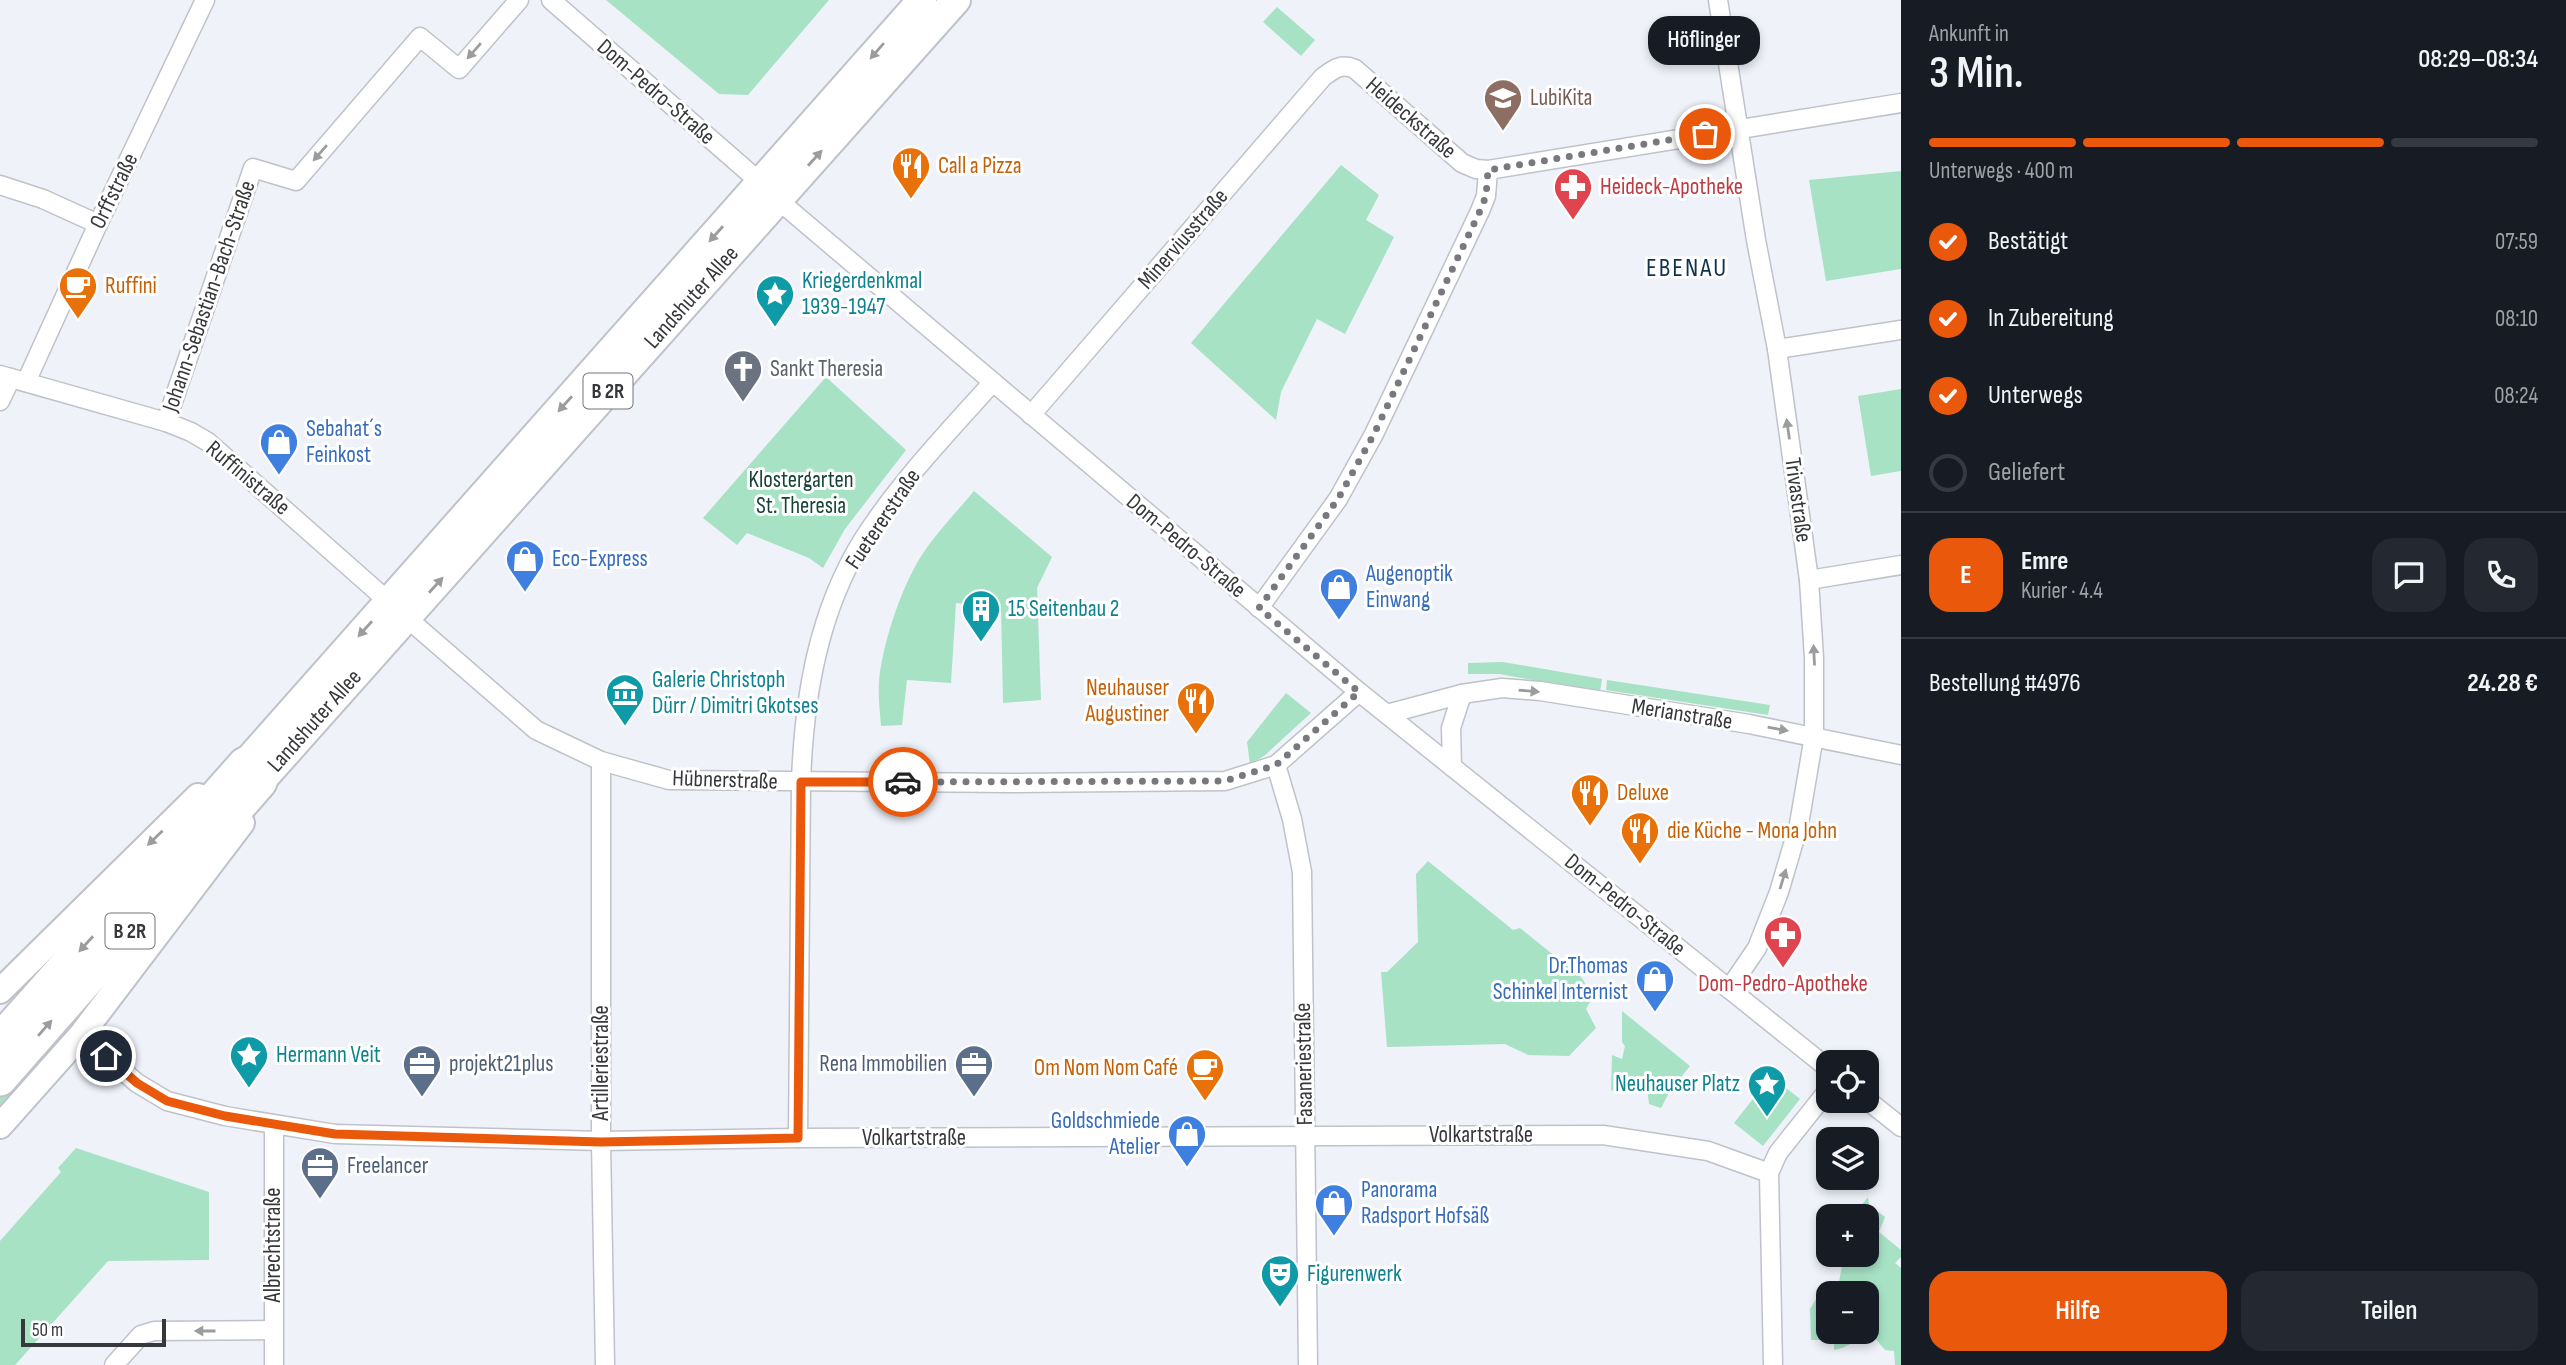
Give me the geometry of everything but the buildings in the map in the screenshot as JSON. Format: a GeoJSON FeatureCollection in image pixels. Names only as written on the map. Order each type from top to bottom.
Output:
{"type":"FeatureCollection","features":[{"type":"Feature","properties":{"kind":"highway","name":"Landshuter Allee"},"geometry":{"type":"LineString","coordinates":[[0,1040],[253,773]]}},
{"type":"Feature","properties":{"kind":"highway","name":"Landshuter Allee"},"geometry":{"type":"LineString","coordinates":[[0,1079],[253,773]]}},
{"type":"Feature","properties":{"kind":"main road","name":"Landshuter Allee"},"geometry":{"type":"LineString","coordinates":[[770,191],[922,0]]}},
{"type":"Feature","properties":{"kind":"main road","name":"Landshuter Allee"},"geometry":{"type":"LineString","coordinates":[[0,1126],[81,1035],[248,815],[253,773],[770,191],[956,0]]}},
{"type":"Feature","properties":{"kind":"main road","name":"Landshuter Allee"},"geometry":{"type":"LineString","coordinates":[[0,991],[213,782],[253,773]]}},
{"type":"Feature","properties":{"kind":"street","name":"Orffstraße"},"geometry":{"type":"LineString","coordinates":[[0,401],[98,224],[205,0]]}},
{"type":"Feature","properties":{"kind":"street","name":"Johann-Sebastian-Bach-Straße"},"geometry":{"type":"LineString","coordinates":[[166,422],[253,169],[296,181],[420,37],[459,69],[519,0]]}},
{"type":"Feature","properties":{"kind":"street","name":"Dom-Pedro-Straße"},"geometry":{"type":"LineString","coordinates":[[551,0],[1031,415],[1359,692],[1816,1059]]}},
{"type":"Feature","properties":{"kind":"street","name":"Trivastraße"},"geometry":{"type":"LineString","coordinates":[[1718,0],[1756,240],[1777,349],[1808,580],[1814,658],[1814,736],[1799,824],[1779,892],[1757,948],[1729,989]]}},
{"type":"Feature","properties":{"kind":"street","name":"Heideckstraße"},"geometry":{"type":"LineString","coordinates":[[1337,66],[1354,69],[1462,163],[1476,169],[1488,170]]}},
{"type":"Feature","properties":{"kind":"street","name":"Minerviusstraße"},"geometry":{"type":"LineString","coordinates":[[1031,415],[1323,77],[1337,66]]}},
{"type":"Feature","properties":{"kind":"street"},"geometry":{"type":"LineString","coordinates":[[1259,608],[1338,499],[1374,434],[1480,211],[1486,196],[1488,170],[1901,103]]}},
{"type":"Feature","properties":{"kind":"street"},"geometry":{"type":"LineString","coordinates":[[0,185],[43,199],[98,224]]}},
{"type":"Feature","properties":{"kind":"street"},"geometry":{"type":"LineString","coordinates":[[1777,349],[1901,330]]}},
{"type":"Feature","properties":{"kind":"street","name":"Ruffinistraße"},"geometry":{"type":"LineString","coordinates":[[12,379],[166,422],[208,442],[398,610]]}},
{"type":"Feature","properties":{"kind":"street","name":"Fuetererstraße"},"geometry":{"type":"LineString","coordinates":[[798,1138],[801,782],[808,683],[839,585],[863,539],[900,486],[993,382]]}},
{"type":"Feature","properties":{"kind":"street"},"geometry":{"type":"LineString","coordinates":[[1808,580],[1901,565]]}},
{"type":"Feature","properties":{"kind":"street","name":"Hübnerstraße"},"geometry":{"type":"LineString","coordinates":[[398,610],[536,730],[601,761],[670,780],[1225,781],[1276,765],[1359,692]]}},
{"type":"Feature","properties":{"kind":"street","name":"Merianstraße"},"geometry":{"type":"LineString","coordinates":[[1387,714],[1462,694],[1502,688],[1540,691],[1814,736],[1901,755]]}},
{"type":"Feature","properties":{"kind":"street"},"geometry":{"type":"LineString","coordinates":[[1452,767],[1451,728],[1462,694]]}},
{"type":"Feature","properties":{"kind":"street","name":"Artilleriestraße"},"geometry":{"type":"LineString","coordinates":[[601,761],[601,1142],[605,1365]]}},
{"type":"Feature","properties":{"kind":"street","name":"Fasaneriestraße"},"geometry":{"type":"LineString","coordinates":[[1276,765],[1292,820],[1302,872],[1308,1365]]}},
{"type":"Feature","properties":{"kind":"street","name":"Volkartstraße"},"geometry":{"type":"LineString","coordinates":[[81,1035],[137,1083],[167,1101],[190,1109],[340,1134],[601,1142],[798,1138],[1612,1135],[1708,1151],[1769,1173]]}},
{"type":"Feature","properties":{"kind":"street"},"geometry":{"type":"LineString","coordinates":[[1773,1365],[1769,1173],[1778,1153],[1816,1105]]}},
{"type":"Feature","properties":{"kind":"street"},"geometry":{"type":"LineString","coordinates":[[1879,1110],[1901,1127]]}},
{"type":"Feature","properties":{"kind":"street","name":"Albrechtstraße"},"geometry":{"type":"LineString","coordinates":[[274,1125],[274,1365]]}},
{"type":"Feature","properties":{"kind":"street"},"geometry":{"type":"LineString","coordinates":[[114,1365],[141,1335],[154,1331],[273,1330]]}},
{"type":"Feature","properties":{"kind":"green space"},"geometry":{"type":"Polygon","coordinates":[[[606,0],[829,0],[748,95],[719,94],[606,0]]]}},
{"type":"Feature","properties":{"kind":"green space"},"geometry":{"type":"Polygon","coordinates":[[[1277,7],[1315,40],[1301,56],[1263,22],[1277,7]]]}},
{"type":"Feature","properties":{"kind":"green space"},"geometry":{"type":"Polygon","coordinates":[[[1341,165],[1379,195],[1366,220],[1394,237],[1345,334],[1317,319],[1281,392],[1276,420],[1191,343],[1341,165]]]}},
{"type":"Feature","properties":{"kind":"green space"},"geometry":{"type":"Polygon","coordinates":[[[1901,171],[1901,269],[1826,281],[1809,180],[1901,171]]]}},
{"type":"Feature","properties":{"kind":"green space","name":"Klostergarten St. Theresia"},"geometry":{"type":"Polygon","coordinates":[[[826,377],[906,450],[845,529],[823,568],[809,558],[747,533],[737,545],[703,518],[826,377]]]}},
{"type":"Feature","properties":{"kind":"green space"},"geometry":{"type":"Polygon","coordinates":[[[1901,389],[1901,471],[1871,476],[1858,396],[1901,389]]]}},
{"type":"Feature","properties":{"kind":"green space"},"geometry":{"type":"Polygon","coordinates":[[[974,491],[1052,557],[1037,588],[1041,700],[1003,703],[1001,607],[956,603],[951,683],[907,680],[902,725],[881,726],[879,682],[898,605],[923,553],[974,491]]]}},
{"type":"Feature","properties":{"kind":"green space"},"geometry":{"type":"Polygon","coordinates":[[[1503,662],[1602,679],[1600,692],[1499,674],[1468,674],[1468,663],[1503,662]]]}},
{"type":"Feature","properties":{"kind":"green space"},"geometry":{"type":"Polygon","coordinates":[[[1607,680],[1770,705],[1768,715],[1606,690],[1607,680]]]}},
{"type":"Feature","properties":{"kind":"green space"},"geometry":{"type":"Polygon","coordinates":[[[1286,693],[1311,713],[1264,756],[1250,764],[1247,742],[1286,693]]]}},
{"type":"Feature","properties":{"kind":"green space"},"geometry":{"type":"Polygon","coordinates":[[[1428,861],[1513,930],[1520,928],[1582,978],[1593,997],[1586,1009],[1596,1028],[1569,1056],[1528,1055],[1505,1044],[1387,1047],[1381,972],[1387,972],[1418,942],[1416,874],[1428,861]]]}},
{"type":"Feature","properties":{"kind":"green space"},"geometry":{"type":"Polygon","coordinates":[[[134,940],[95,1001],[0,1112],[0,1096],[134,940]]]}},
{"type":"Feature","properties":{"kind":"green space"},"geometry":{"type":"Polygon","coordinates":[[[1622,1011],[1690,1066],[1670,1091],[1661,1108],[1649,1104],[1647,1088],[1619,1083],[1617,1092],[1611,1090],[1612,1055],[1622,1059],[1625,1046],[1622,1042],[1622,1011]]]}},
{"type":"Feature","properties":{"kind":"green space"},"geometry":{"type":"Polygon","coordinates":[[[1771,1076],[1800,1099],[1763,1146],[1734,1123],[1771,1076]]]}},
{"type":"Feature","properties":{"kind":"green space"},"geometry":{"type":"Polygon","coordinates":[[[76,1148],[209,1192],[209,1260],[108,1261],[15,1365],[0,1365],[0,1241],[61,1172],[58,1168],[76,1148]]]}},
{"type":"Feature","properties":{"kind":"green space"},"geometry":{"type":"Polygon","coordinates":[[[1879,1212],[1885,1217],[1879,1232],[1879,1212]]]}},
{"type":"Feature","properties":{"kind":"green space"},"geometry":{"type":"Polygon","coordinates":[[[1879,1232],[1901,1250],[1901,1257],[1895,1263],[1901,1268],[1901,1365],[1895,1365],[1894,1351],[1885,1350],[1879,1343],[1879,1281],[1839,1281],[1842,1267],[1879,1267],[1879,1232]]]}},
{"type":"Feature","properties":{"kind":"green space"},"geometry":{"type":"Polygon","coordinates":[[[1816,1299],[1816,1340],[1811,1340],[1810,1309],[1816,1299]]]}},
{"type":"Feature","properties":{"kind":"green space"},"geometry":{"type":"Polygon","coordinates":[[[1834,1344],[1850,1344],[1844,1347],[1834,1350],[1834,1344]]]}},
{"type":"Feature","properties":{"kind":"way so far"},"geometry":{"type":"LineString","coordinates":[[903,782],[1225,781],[1276,765],[1359,692],[1259,608],[1338,499],[1374,434],[1480,211],[1486,196],[1488,170],[1705,134]]}},
{"type":"Feature","properties":{"kind":"place","name":"LubiKita"},"geometry":{"type":"Point","coordinates":[1503,132]}},
{"type":"Feature","properties":{"kind":"place","name":"Höflinger"},"geometry":{"type":"Point","coordinates":[1705,134]}},
{"type":"Feature","properties":{"kind":"place","name":"Call a Pizza"},"geometry":{"type":"Point","coordinates":[911,200]}},
{"type":"Feature","properties":{"kind":"place","name":"Heideck-Apotheke"},"geometry":{"type":"Point","coordinates":[1573,221]}},
{"type":"Feature","properties":{"kind":"place","name":"Ruffini"},"geometry":{"type":"Point","coordinates":[78,320]}},
{"type":"Feature","properties":{"kind":"place","name":"Kriegerdenkmal 1939-1947"},"geometry":{"type":"Point","coordinates":[775,328]}},
{"type":"Feature","properties":{"kind":"place","name":"Sankt Theresia"},"geometry":{"type":"Point","coordinates":[743,403]}},
{"type":"Feature","properties":{"kind":"place","name":"Sebahat´s Feinkost"},"geometry":{"type":"Point","coordinates":[279,476]}},
{"type":"Feature","properties":{"kind":"place","name":"Eco-Express"},"geometry":{"type":"Point","coordinates":[525,593]}},
{"type":"Feature","properties":{"kind":"place","name":"Augenoptik Einwang"},"geometry":{"type":"Point","coordinates":[1339,621]}},
{"type":"Feature","properties":{"kind":"place","name":"15 Seitenbau 2"},"geometry":{"type":"Point","coordinates":[981,643]}},
{"type":"Feature","properties":{"kind":"place","name":"Galerie Christoph Dürr / Dimitri Gkotses"},"geometry":{"type":"Point","coordinates":[625,727]}},
{"type":"Feature","properties":{"kind":"place","name":"Neuhauser Augustiner"},"geometry":{"type":"Point","coordinates":[1196,735]}},
{"type":"Feature","properties":{"kind":"place","name":"Deluxe"},"geometry":{"type":"Point","coordinates":[1590,827]}},
{"type":"Feature","properties":{"kind":"place","name":"die Küche - Mona John"},"geometry":{"type":"Point","coordinates":[1640,865]}},
{"type":"Feature","properties":{"kind":"place","name":"Dom-Pedro-Apotheke"},"geometry":{"type":"Point","coordinates":[1783,969]}},
{"type":"Feature","properties":{"kind":"place","name":"Dr.Thomas Schinkel Internist"},"geometry":{"type":"Point","coordinates":[1655,1013]}},
{"type":"Feature","properties":{"kind":"place","name":"Hermann Veit"},"geometry":{"type":"Point","coordinates":[249,1089]}},
{"type":"Feature","properties":{"kind":"place","name":"projekt21plus"},"geometry":{"type":"Point","coordinates":[422,1098]}},
{"type":"Feature","properties":{"kind":"place","name":"Rena Immobilien"},"geometry":{"type":"Point","coordinates":[974,1098]}},
{"type":"Feature","properties":{"kind":"place","name":"Om Nom Nom Café"},"geometry":{"type":"Point","coordinates":[1205,1102]}},
{"type":"Feature","properties":{"kind":"place","name":"Neuhauser Platz"},"geometry":{"type":"Point","coordinates":[1767,1118]}},
{"type":"Feature","properties":{"kind":"place","name":"Goldschmiede Atelier"},"geometry":{"type":"Point","coordinates":[1187,1168]}},
{"type":"Feature","properties":{"kind":"place","name":"Freelancer"},"geometry":{"type":"Point","coordinates":[320,1200]}},
{"type":"Feature","properties":{"kind":"place","name":"Panorama Radsport Hofsäß"},"geometry":{"type":"Point","coordinates":[1334,1237]}},
{"type":"Feature","properties":{"kind":"place","name":"Figurenwerk"},"geometry":{"type":"Point","coordinates":[1280,1308]}},
{"type":"Feature","properties":{"kind":"district","name":"EBENAU"},"geometry":{"type":"Point","coordinates":[1687,268]}},
{"type":"Feature","properties":{"kind":"route"},"geometry":{"type":"LineString","coordinates":[[106,1056],[149,1092],[190,1109],[335,1134],[601,1142],[798,1138],[801,782],[903,782]]}}]}
